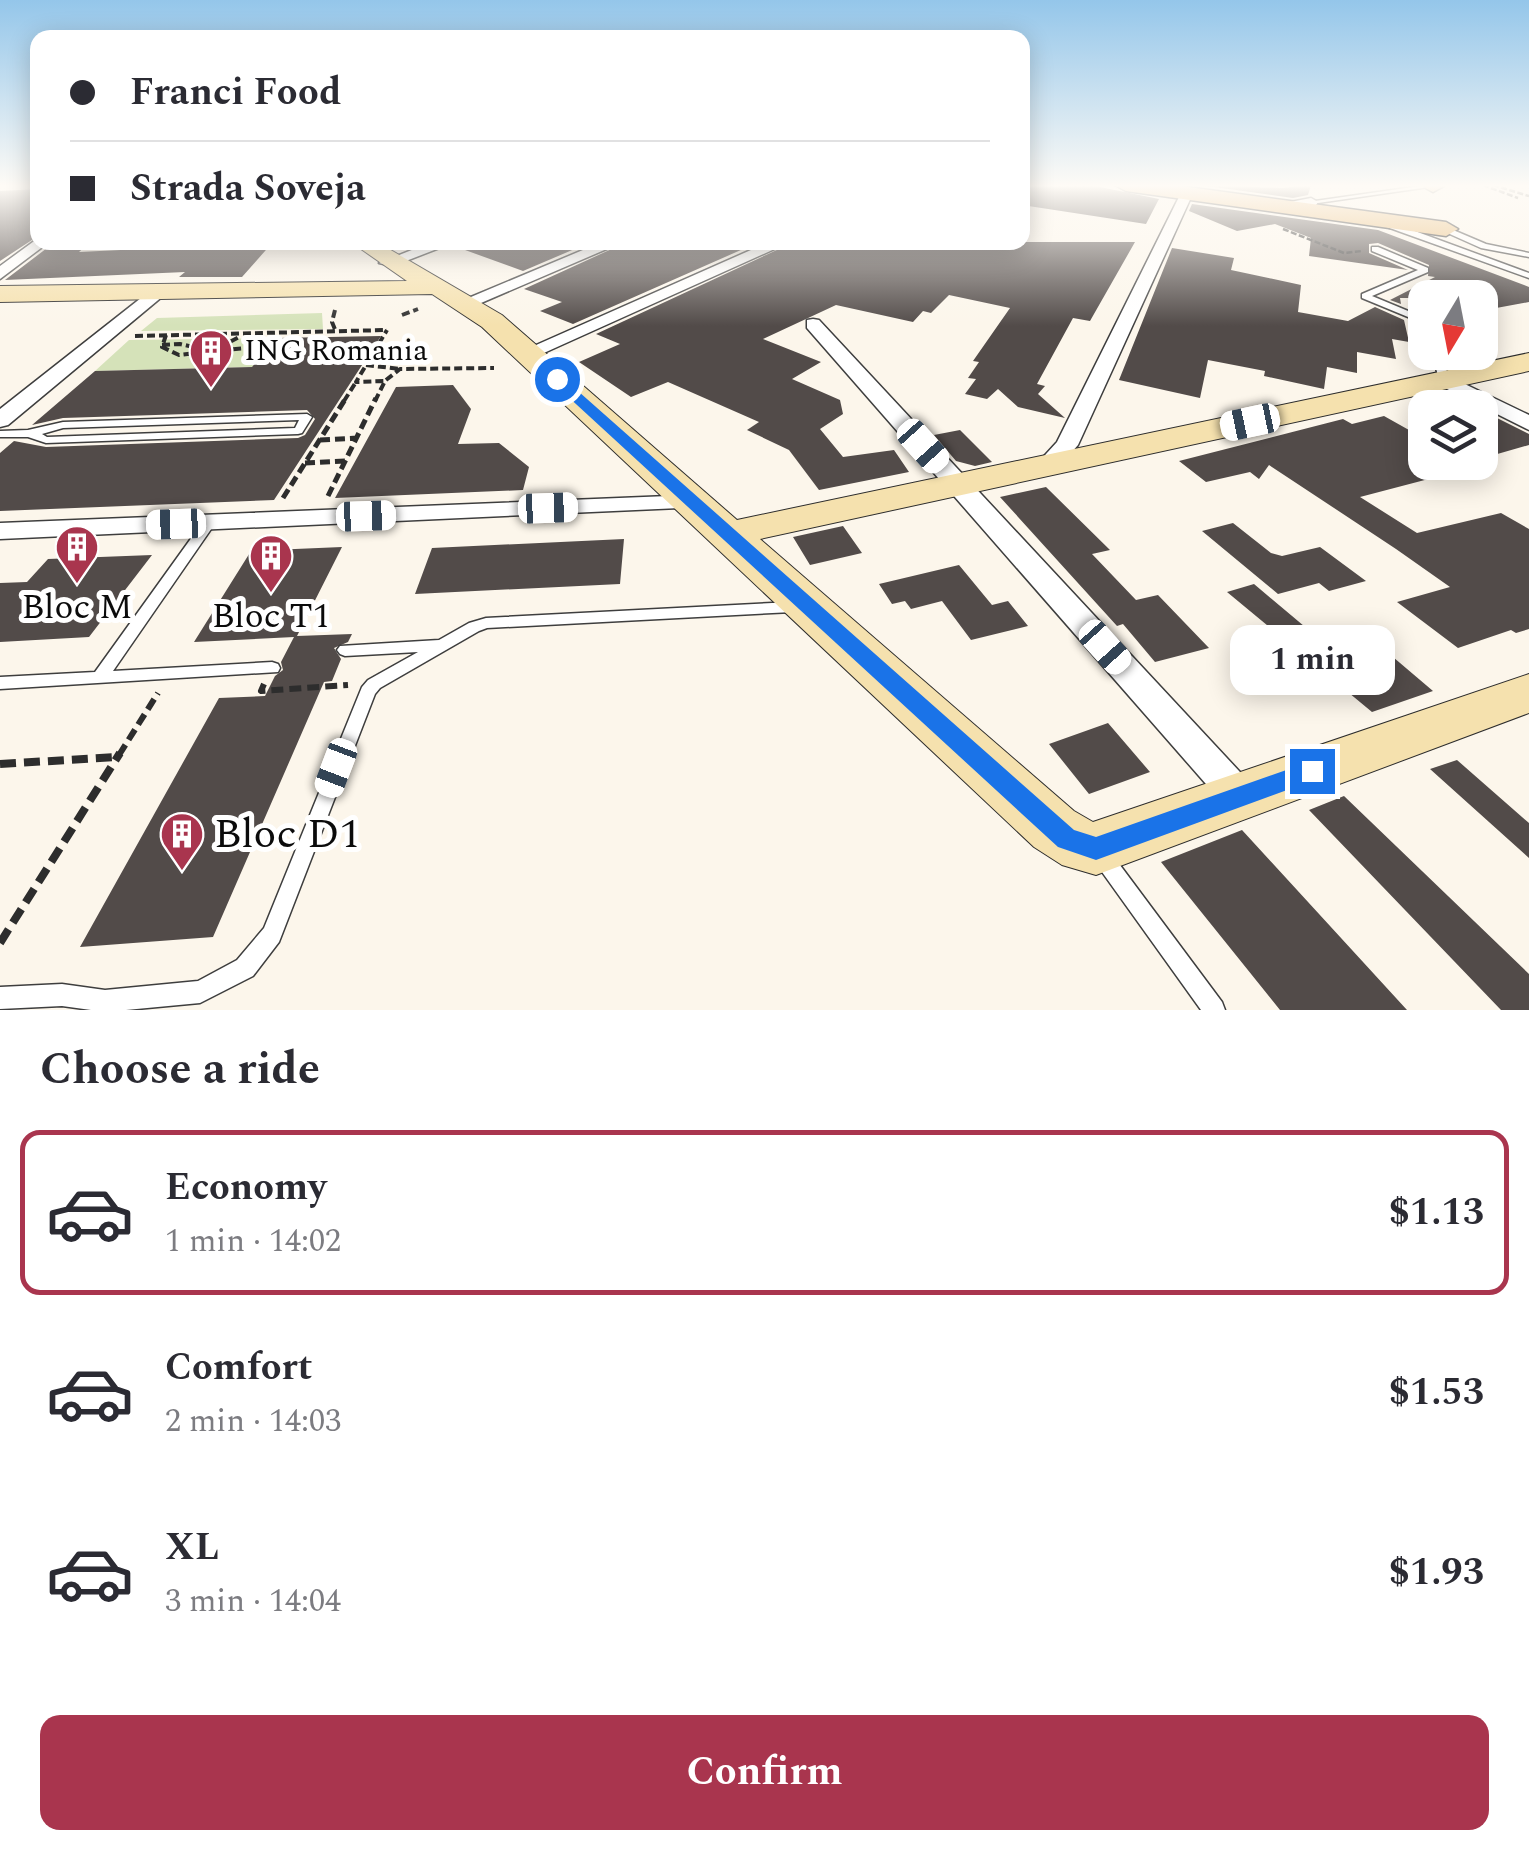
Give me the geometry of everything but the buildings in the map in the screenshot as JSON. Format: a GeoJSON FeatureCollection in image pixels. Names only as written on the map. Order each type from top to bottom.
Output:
{"type":"FeatureCollection","features":[{"type":"Feature","properties":{"kind":"street"},"geometry":{"type":"LineString","coordinates":[[1046,466],[1067,445],[1164,232]]}},
{"type":"Feature","properties":{"kind":"street"},"geometry":{"type":"LineString","coordinates":[[0,274],[32,250]]}},
{"type":"Feature","properties":{"kind":"street"},"geometry":{"type":"LineString","coordinates":[[373,250],[398,268],[468,302],[492,321],[1054,829],[1082,846],[1096,848],[1529,692]]}},
{"type":"Feature","properties":{"kind":"street"},"geometry":{"type":"LineString","coordinates":[[398,268],[433,250]]}},
{"type":"Feature","properties":{"kind":"street"},"geometry":{"type":"LineString","coordinates":[[468,302],[596,250]]}},
{"type":"Feature","properties":{"kind":"street"},"geometry":{"type":"LineString","coordinates":[[528,353],[765,250]]}},
{"type":"Feature","properties":{"kind":"street"},"geometry":{"type":"LineString","coordinates":[[374,288],[401,281],[398,268]]}},
{"type":"Feature","properties":{"kind":"street"},"geometry":{"type":"LineString","coordinates":[[374,288],[492,321]]}},
{"type":"Feature","properties":{"kind":"street"},"geometry":{"type":"LineString","coordinates":[[0,294],[439,288]]}},
{"type":"Feature","properties":{"kind":"street"},"geometry":{"type":"LineString","coordinates":[[0,420],[161,292]]}},
{"type":"Feature","properties":{"kind":"street"},"geometry":{"type":"LineString","coordinates":[[814,324],[1240,797]]}},
{"type":"Feature","properties":{"kind":"street"},"geometry":{"type":"LineString","coordinates":[[1498,363],[1529,362]]}},
{"type":"Feature","properties":{"kind":"street"},"geometry":{"type":"LineString","coordinates":[[728,534],[1046,466],[1425,370]]}},
{"type":"Feature","properties":{"kind":"street"},"geometry":{"type":"LineString","coordinates":[[1447,370],[1529,422]]}},
{"type":"Feature","properties":{"kind":"street"},"geometry":{"type":"LineString","coordinates":[[0,531],[693,502]]}},
{"type":"Feature","properties":{"kind":"lane"},"geometry":{"type":"LineString","coordinates":[[1407,232],[1529,276]]}},
{"type":"Feature","properties":{"kind":"lane"},"geometry":{"type":"LineString","coordinates":[[1451,232],[1484,246],[1529,255]]}},
{"type":"Feature","properties":{"kind":"lane"},"geometry":{"type":"LineString","coordinates":[[1375,249],[1424,270],[1365,296],[1408,314]]}},
{"type":"Feature","properties":{"kind":"lane"},"geometry":{"type":"LineString","coordinates":[[307,418],[298,432],[46,440],[29,433],[63,425],[307,418]]}},
{"type":"Feature","properties":{"kind":"lane"},"geometry":{"type":"LineString","coordinates":[[0,434],[272,426]]}},
{"type":"Feature","properties":{"kind":"lane"},"geometry":{"type":"LineString","coordinates":[[99,678],[210,522]]}},
{"type":"Feature","properties":{"kind":"lane"},"geometry":{"type":"LineString","coordinates":[[0,998],[62,995],[105,1001],[200,992],[245,968],[272,935],[362,700],[374,684],[440,644],[486,623],[807,606]]}},
{"type":"Feature","properties":{"kind":"lane"},"geometry":{"type":"LineString","coordinates":[[345,650],[440,644]]}},
{"type":"Feature","properties":{"kind":"lane"},"geometry":{"type":"LineString","coordinates":[[0,683],[272,668]]}},
{"type":"Feature","properties":{"kind":"lane"},"geometry":{"type":"LineString","coordinates":[[1096,848],[1214,1010]]}},
{"type":"Feature","properties":{"kind":"path"},"geometry":{"type":"LineString","coordinates":[[335,310],[332,322],[336,332]]}},
{"type":"Feature","properties":{"kind":"path"},"geometry":{"type":"LineString","coordinates":[[141,324],[127,336],[387,330],[279,504],[294,503]]}},
{"type":"Feature","properties":{"kind":"path"},"geometry":{"type":"LineString","coordinates":[[162,345],[211,350],[244,334]]}},
{"type":"Feature","properties":{"kind":"path"},"geometry":{"type":"LineString","coordinates":[[162,345],[166,335]]}},
{"type":"Feature","properties":{"kind":"path"},"geometry":{"type":"LineString","coordinates":[[162,345],[179,355],[271,346]]}},
{"type":"Feature","properties":{"kind":"path"},"geometry":{"type":"LineString","coordinates":[[366,365],[400,369],[494,368]]}},
{"type":"Feature","properties":{"kind":"path"},"geometry":{"type":"LineString","coordinates":[[343,501],[326,502],[385,380],[400,369]]}},
{"type":"Feature","properties":{"kind":"path"},"geometry":{"type":"LineString","coordinates":[[356,382],[385,380]]}},
{"type":"Feature","properties":{"kind":"path"},"geometry":{"type":"LineString","coordinates":[[319,440],[357,438]]}},
{"type":"Feature","properties":{"kind":"path"},"geometry":{"type":"LineString","coordinates":[[305,463],[345,461]]}},
{"type":"Feature","properties":{"kind":"path"},"geometry":{"type":"LineString","coordinates":[[272,668],[261,691],[374,684]]}},
{"type":"Feature","properties":{"kind":"path"},"geometry":{"type":"LineString","coordinates":[[0,942],[171,674]]}},
{"type":"Feature","properties":{"kind":"path"},"geometry":{"type":"LineString","coordinates":[[0,764],[118,757]]}},
{"type":"Feature","properties":{"kind":"green space"},"geometry":{"type":"Polygon","coordinates":[[[322,313],[323,329],[141,331],[157,318],[322,313]]]}},
{"type":"Feature","properties":{"kind":"green space"},"geometry":{"type":"Polygon","coordinates":[[[277,338],[252,367],[95,371],[129,340],[277,338]]]}},
{"type":"Feature","properties":{"kind":"place","name":"ING Romania"},"geometry":{"type":"Point","coordinates":[211,389]}},
{"type":"Feature","properties":{"kind":"place","name":"Bloc M"},"geometry":{"type":"Point","coordinates":[77,585]}},
{"type":"Feature","properties":{"kind":"place","name":"Bloc T1"},"geometry":{"type":"Point","coordinates":[271,594]}},
{"type":"Feature","properties":{"kind":"place","name":"Bloc D1"},"geometry":{"type":"Point","coordinates":[182,872]}},
{"type":"Feature","properties":{"kind":"route"},"geometry":{"type":"LineString","coordinates":[[557,379],[1066,839],[1096,848],[1312,771]]}}]}
